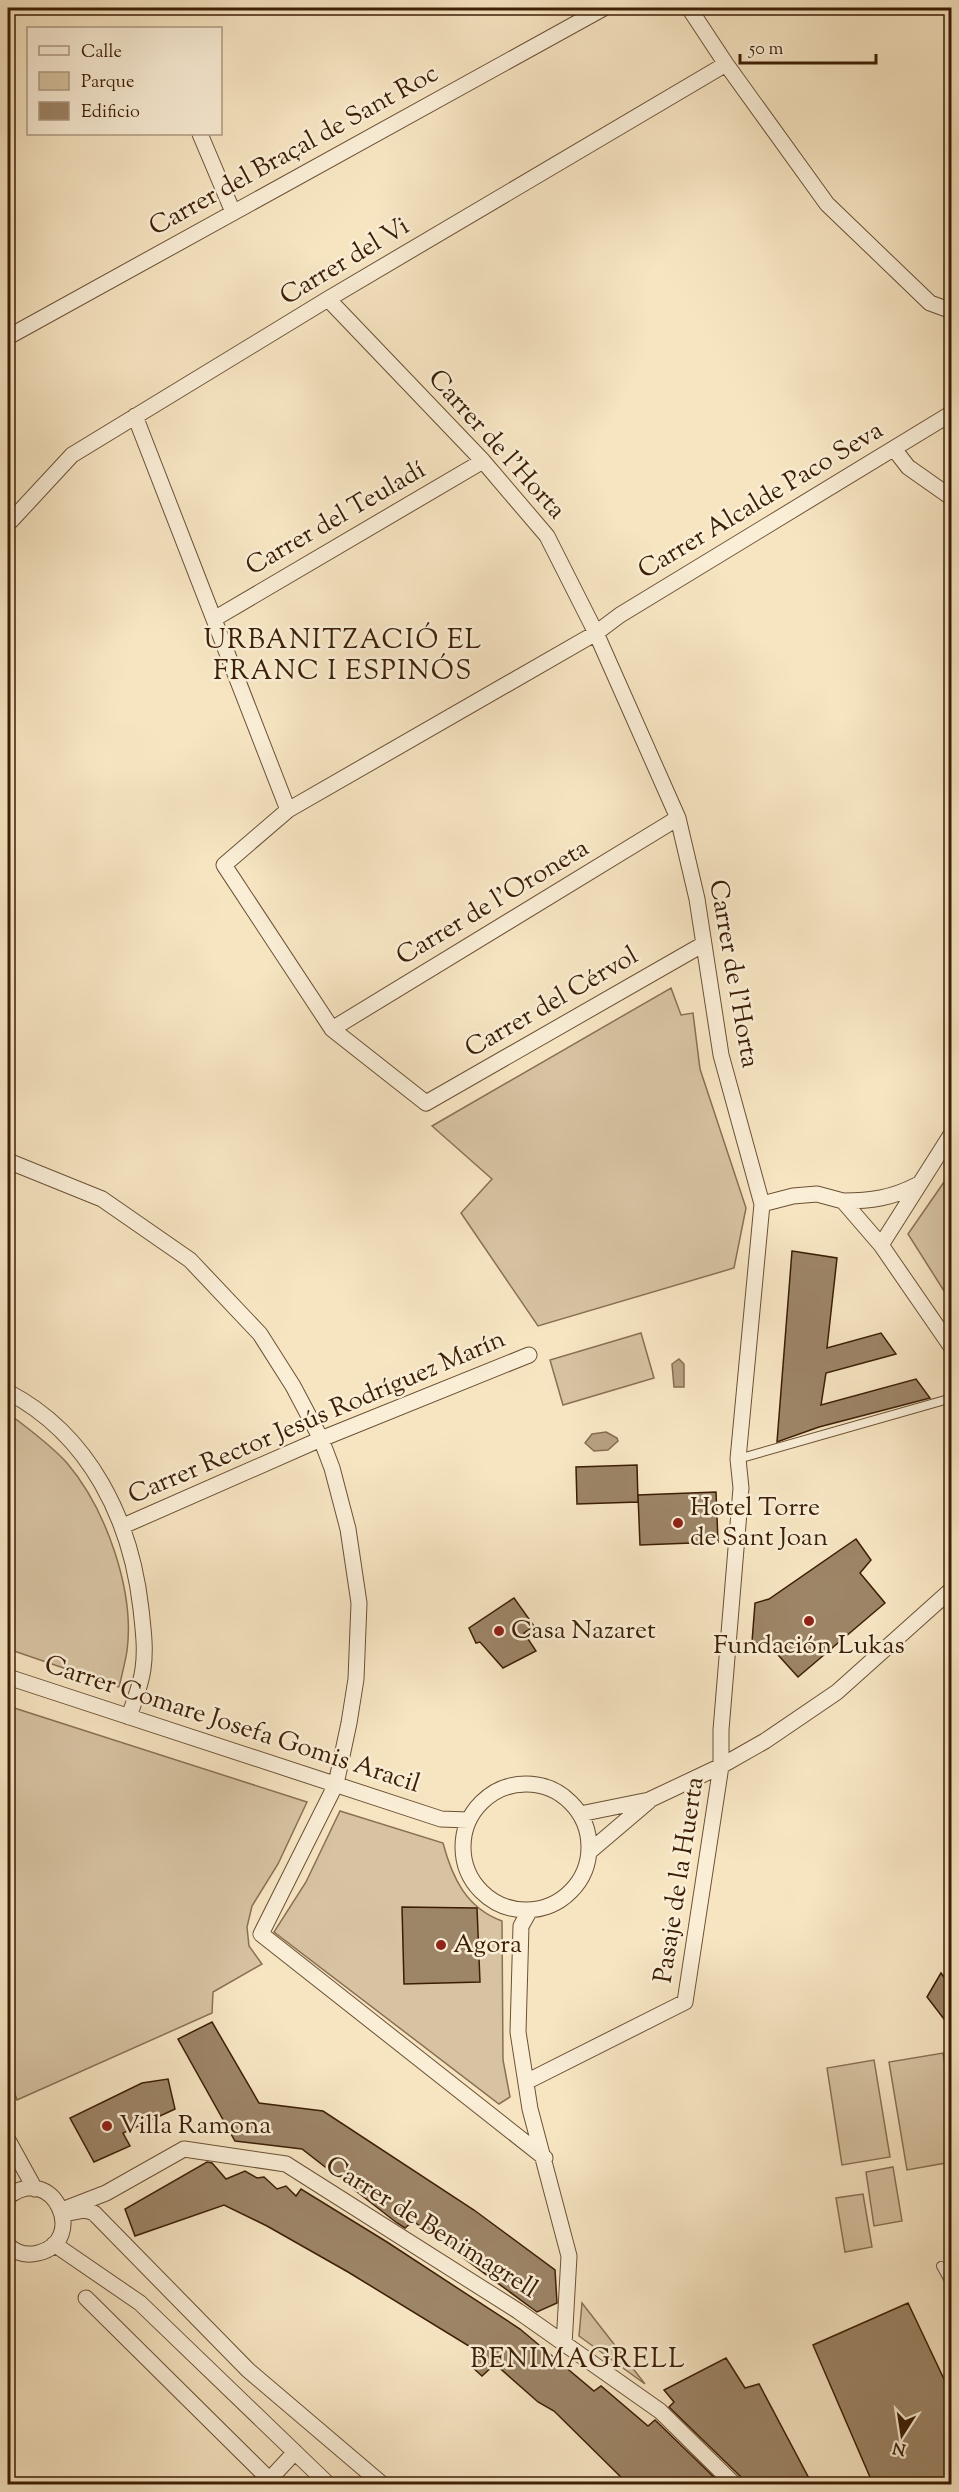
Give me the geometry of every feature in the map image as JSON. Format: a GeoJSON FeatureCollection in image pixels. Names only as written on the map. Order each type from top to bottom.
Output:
{"type":"FeatureCollection","features":[{"type":"Feature","properties":{"kind":"street","name":"Carrer del Braçal de Sant Roc"},"geometry":{"type":"LineString","coordinates":[[8,337],[604,8]]}},
{"type":"Feature","properties":{"kind":"street"},"geometry":{"type":"LineString","coordinates":[[689,8],[726,64],[827,204],[930,303],[951,311]]}},
{"type":"Feature","properties":{"kind":"street","name":"Carrer del Vi"},"geometry":{"type":"LineString","coordinates":[[8,524],[72,456],[328,299],[726,64]]}},
{"type":"Feature","properties":{"kind":"street"},"geometry":{"type":"LineString","coordinates":[[200,135],[233,212]]}},
{"type":"Feature","properties":{"kind":"street","name":"Carrer de l'Horta"},"geometry":{"type":"LineString","coordinates":[[328,299],[483,461],[547,536],[596,633],[678,818],[697,899],[702,945],[721,1055],[762,1204],[738,1459],[741,1488],[721,1730],[721,1766]]}},
{"type":"Feature","properties":{"kind":"street","name":"Carrer Alcalde Paco Seva"},"geometry":{"type":"LineString","coordinates":[[332,1029],[224,865],[288,810],[596,633],[620,615],[951,413]]}},
{"type":"Feature","properties":{"kind":"street"},"geometry":{"type":"LineString","coordinates":[[135,416],[288,810]]}},
{"type":"Feature","properties":{"kind":"street"},"geometry":{"type":"LineString","coordinates":[[894,449],[908,467],[951,498]]}},
{"type":"Feature","properties":{"kind":"street","name":"Carrer del Teuladí"},"geometry":{"type":"LineString","coordinates":[[214,619],[483,461]]}},
{"type":"Feature","properties":{"kind":"street","name":"Carrer de l'Oroneta"},"geometry":{"type":"LineString","coordinates":[[332,1029],[678,818]]}},
{"type":"Feature","properties":{"kind":"street","name":"Carrer del Cérvol"},"geometry":{"type":"LineString","coordinates":[[332,1029],[426,1103],[702,945]]}},
{"type":"Feature","properties":{"kind":"street"},"geometry":{"type":"LineString","coordinates":[[881,1245],[951,1133]]}},
{"type":"Feature","properties":{"kind":"street"},"geometry":{"type":"LineString","coordinates":[[8,1161],[102,1199],[190,1260],[260,1334],[293,1386],[321,1439],[348,1529],[359,1603],[356,1679],[346,1746],[336,1784],[261,1934],[545,2158]]}},
{"type":"Feature","properties":{"kind":"street"},"geometry":{"type":"LineString","coordinates":[[762,1204],[793,1196],[817,1194],[843,1201],[874,1201],[895,1196],[917,1185]]}},
{"type":"Feature","properties":{"kind":"street"},"geometry":{"type":"LineString","coordinates":[[843,1201],[881,1245],[951,1348]]}},
{"type":"Feature","properties":{"kind":"street","name":"Carrer Rector Jesús Rodríguez Marín"},"geometry":{"type":"LineString","coordinates":[[123,1526],[321,1439],[530,1355]]}},
{"type":"Feature","properties":{"kind":"street"},"geometry":{"type":"LineString","coordinates":[[8,1392],[26,1402],[58,1427],[89,1462],[111,1498],[123,1526],[138,1587],[145,1646],[143,1671],[129,1717]]}},
{"type":"Feature","properties":{"kind":"street"},"geometry":{"type":"LineString","coordinates":[[580,1814],[649,1800],[721,1766],[765,1741],[837,1692],[951,1589]]}},
{"type":"Feature","properties":{"kind":"street","name":"Carrer Comare Josefa Gomis Aracil"},"geometry":{"type":"LineString","coordinates":[[8,1677],[441,1819],[468,1820]]}},
{"type":"Feature","properties":{"kind":"street","name":"Pasaje de la Huerta"},"geometry":{"type":"LineString","coordinates":[[526,2082],[685,2002],[721,1766]]}},
{"type":"Feature","properties":{"kind":"street"},"geometry":{"type":"LineString","coordinates":[[520,1784],[539,1785],[556,1791],[572,1803],[580,1814],[588,1833],[590,1852],[585,1871],[574,1888],[560,1901],[530,1910],[512,1909],[487,1897],[474,1884],[465,1867],[462,1848],[468,1820],[485,1798],[501,1788],[520,1784]]}},
{"type":"Feature","properties":{"kind":"street"},"geometry":{"type":"LineString","coordinates":[[590,1852],[649,1800]]}},
{"type":"Feature","properties":{"kind":"street","name":"Carrer Comare Josefa Gomis Aracil"},"geometry":{"type":"LineString","coordinates":[[441,1819],[464,1838]]}},
{"type":"Feature","properties":{"kind":"street"},"geometry":{"type":"LineString","coordinates":[[512,1909],[521,1926]]}},
{"type":"Feature","properties":{"kind":"street"},"geometry":{"type":"LineString","coordinates":[[530,1910],[521,1926],[518,2032],[530,2109],[545,2158],[569,2256],[564,2345]]}},
{"type":"Feature","properties":{"kind":"street"},"geometry":{"type":"LineString","coordinates":[[8,2140],[35,2189]]}},
{"type":"Feature","properties":{"kind":"street","name":"Carrer de Benimagrell"},"geometry":{"type":"LineString","coordinates":[[62,2212],[106,2193],[184,2149],[286,2164],[518,2311],[660,2411],[734,2484]]}},
{"type":"Feature","properties":{"kind":"street"},"geometry":{"type":"LineString","coordinates":[[8,2197],[18,2190],[35,2189],[48,2194],[62,2212],[62,2230],[54,2244],[42,2252],[31,2255],[21,2253],[8,2245]]}},
{"type":"Feature","properties":{"kind":"street"},"geometry":{"type":"LineString","coordinates":[[62,2212],[85,2210],[94,2214],[248,2370],[382,2484]]}},
{"type":"Feature","properties":{"kind":"street"},"geometry":{"type":"LineString","coordinates":[[54,2244],[140,2303],[328,2484]]}},
{"type":"Feature","properties":{"kind":"street"},"geometry":{"type":"LineString","coordinates":[[86,2298],[272,2482],[295,2452]]}},
{"type":"Feature","properties":{"kind":"lane"},"geometry":{"type":"LineString","coordinates":[[738,1459],[951,1398]]}},
{"type":"Feature","properties":{"kind":"lane"},"geometry":{"type":"LineString","coordinates":[[941,2266],[951,2286]]}},
{"type":"Feature","properties":{"kind":"green space"},"geometry":{"type":"Polygon","coordinates":[[[671,988],[681,1015],[693,1013],[700,1069],[746,1208],[734,1268],[538,1326],[461,1213],[492,1179],[432,1126],[671,988]]]}},
{"type":"Feature","properties":{"kind":"green space"},"geometry":{"type":"Polygon","coordinates":[[[951,1172],[951,1302],[908,1234],[951,1172]]]}},
{"type":"Feature","properties":{"kind":"green space"},"geometry":{"type":"Polygon","coordinates":[[[641,1333],[654,1378],[563,1405],[550,1360],[641,1333]]]}},
{"type":"Feature","properties":{"kind":"green space"},"geometry":{"type":"Polygon","coordinates":[[[8,1413],[67,1463],[94,1503],[105,1527],[122,1577],[126,1603],[127,1651],[119,1687],[8,1649],[8,1413]]]}},
{"type":"Feature","properties":{"kind":"green space"},"geometry":{"type":"Polygon","coordinates":[[[8,1706],[307,1802],[278,1864],[252,1906],[247,1927],[249,1946],[262,1964],[213,1992],[212,2013],[17,2100],[8,2074],[8,1706]]]}},
{"type":"Feature","properties":{"kind":"green space"},"geometry":{"type":"Polygon","coordinates":[[[340,1811],[443,1843],[451,1868],[462,1890],[479,1908],[502,1921],[503,2060],[510,2097],[499,2104],[274,1932],[306,1882],[340,1811]]]}},
{"type":"Feature","properties":{"kind":"green space"},"geometry":{"type":"Polygon","coordinates":[[[943,2053],[951,2105],[951,2162],[907,2170],[889,2062],[943,2053]]]}},
{"type":"Feature","properties":{"kind":"green space"},"geometry":{"type":"Polygon","coordinates":[[[874,2060],[890,2157],[842,2165],[827,2068],[874,2060]]]}},
{"type":"Feature","properties":{"kind":"green space"},"geometry":{"type":"Polygon","coordinates":[[[893,2167],[902,2221],[874,2226],[866,2172],[893,2167]]]}},
{"type":"Feature","properties":{"kind":"green space"},"geometry":{"type":"Polygon","coordinates":[[[863,2194],[872,2247],[845,2252],[836,2198],[863,2194]]]}},
{"type":"Feature","properties":{"kind":"green space"},"geometry":{"type":"Polygon","coordinates":[[[582,2303],[645,2384],[579,2336],[582,2303]]]}},
{"type":"Feature","properties":{"kind":"shaded area"},"geometry":{"type":"Polygon","coordinates":[[[679,1359],[684,1364],[684,1387],[674,1387],[672,1364],[679,1359]]]}},
{"type":"Feature","properties":{"kind":"shaded area"},"geometry":{"type":"Polygon","coordinates":[[[606,1432],[618,1441],[608,1450],[594,1451],[585,1443],[592,1434],[606,1432]]]}},
{"type":"Feature","properties":{"kind":"building"},"geometry":{"type":"Polygon","coordinates":[[[792,1251],[837,1258],[827,1348],[881,1333],[896,1354],[826,1373],[821,1405],[916,1379],[930,1398],[819,1427],[777,1442],[792,1251]]]}},
{"type":"Feature","properties":{"kind":"building"},"geometry":{"type":"Polygon","coordinates":[[[637,1465],[638,1502],[577,1504],[576,1467],[637,1465]]]}},
{"type":"Feature","properties":{"kind":"building","name":"Hotel Torre de Sant Joan"},"geometry":{"type":"Polygon","coordinates":[[[716,1492],[718,1542],[640,1545],[638,1495],[716,1492]]]}},
{"type":"Feature","properties":{"kind":"building","name":"Fundación Lukas"},"geometry":{"type":"Polygon","coordinates":[[[856,1539],[871,1560],[860,1573],[885,1603],[798,1677],[769,1645],[752,1642],[755,1603],[769,1599],[856,1539]]]}},
{"type":"Feature","properties":{"kind":"building","name":"Casa Nazaret"},"geometry":{"type":"Polygon","coordinates":[[[514,1598],[534,1626],[524,1633],[536,1651],[503,1668],[480,1642],[476,1643],[469,1628],[514,1598]]]}},
{"type":"Feature","properties":{"kind":"building","name":"Agora"},"geometry":{"type":"Polygon","coordinates":[[[402,1907],[477,1908],[480,1982],[404,1984],[402,1907]]]}},
{"type":"Feature","properties":{"kind":"building"},"geometry":{"type":"Polygon","coordinates":[[[941,1973],[951,1987],[951,2028],[927,1997],[941,1973]]]}},
{"type":"Feature","properties":{"kind":"building"},"geometry":{"type":"Polygon","coordinates":[[[212,2022],[259,2103],[323,2111],[474,2210],[555,2270],[557,2303],[537,2312],[413,2221],[405,2228],[397,2223],[302,2149],[235,2141],[178,2039],[212,2022]]]}},
{"type":"Feature","properties":{"kind":"building","name":"Villa Ramona"},"geometry":{"type":"Polygon","coordinates":[[[168,2079],[175,2109],[123,2133],[130,2146],[94,2162],[70,2118],[142,2083],[168,2079]]]}},
{"type":"Feature","properties":{"kind":"building"},"geometry":{"type":"Polygon","coordinates":[[[207,2162],[212,2163],[226,2179],[245,2171],[257,2178],[264,2177],[277,2189],[286,2186],[296,2196],[301,2189],[387,2242],[520,2329],[594,2391],[601,2386],[648,2426],[655,2420],[721,2484],[628,2484],[554,2411],[538,2402],[495,2364],[482,2376],[472,2367],[482,2354],[348,2272],[267,2226],[224,2205],[135,2236],[125,2209],[207,2162]]]}},
{"type":"Feature","properties":{"kind":"building"},"geometry":{"type":"Polygon","coordinates":[[[908,2303],[951,2394],[951,2475],[931,2484],[873,2484],[813,2345],[908,2303]]]}},
{"type":"Feature","properties":{"kind":"building"},"geometry":{"type":"Polygon","coordinates":[[[726,2358],[745,2388],[759,2384],[812,2484],[744,2484],[741,2477],[669,2407],[674,2402],[664,2390],[726,2358]]]}},
{"type":"Feature","properties":{"kind":"place","name":"Hotel Torre de Sant Joan"},"geometry":{"type":"Point","coordinates":[678,1523]}},
{"type":"Feature","properties":{"kind":"place","name":"Fundación Lukas"},"geometry":{"type":"Point","coordinates":[809,1621]}},
{"type":"Feature","properties":{"kind":"place","name":"Casa Nazaret"},"geometry":{"type":"Point","coordinates":[499,1631]}},
{"type":"Feature","properties":{"kind":"place","name":"Agora"},"geometry":{"type":"Point","coordinates":[441,1945]}},
{"type":"Feature","properties":{"kind":"place","name":"Villa Ramona"},"geometry":{"type":"Point","coordinates":[107,2126]}},
{"type":"Feature","properties":{"kind":"district","name":"URBANITZACIÓ EL FRANC I ESPINÓS"},"geometry":{"type":"Point","coordinates":[343,656]}},
{"type":"Feature","properties":{"kind":"district","name":"BENIMAGRELL"},"geometry":{"type":"Point","coordinates":[578,2360]}}]}
